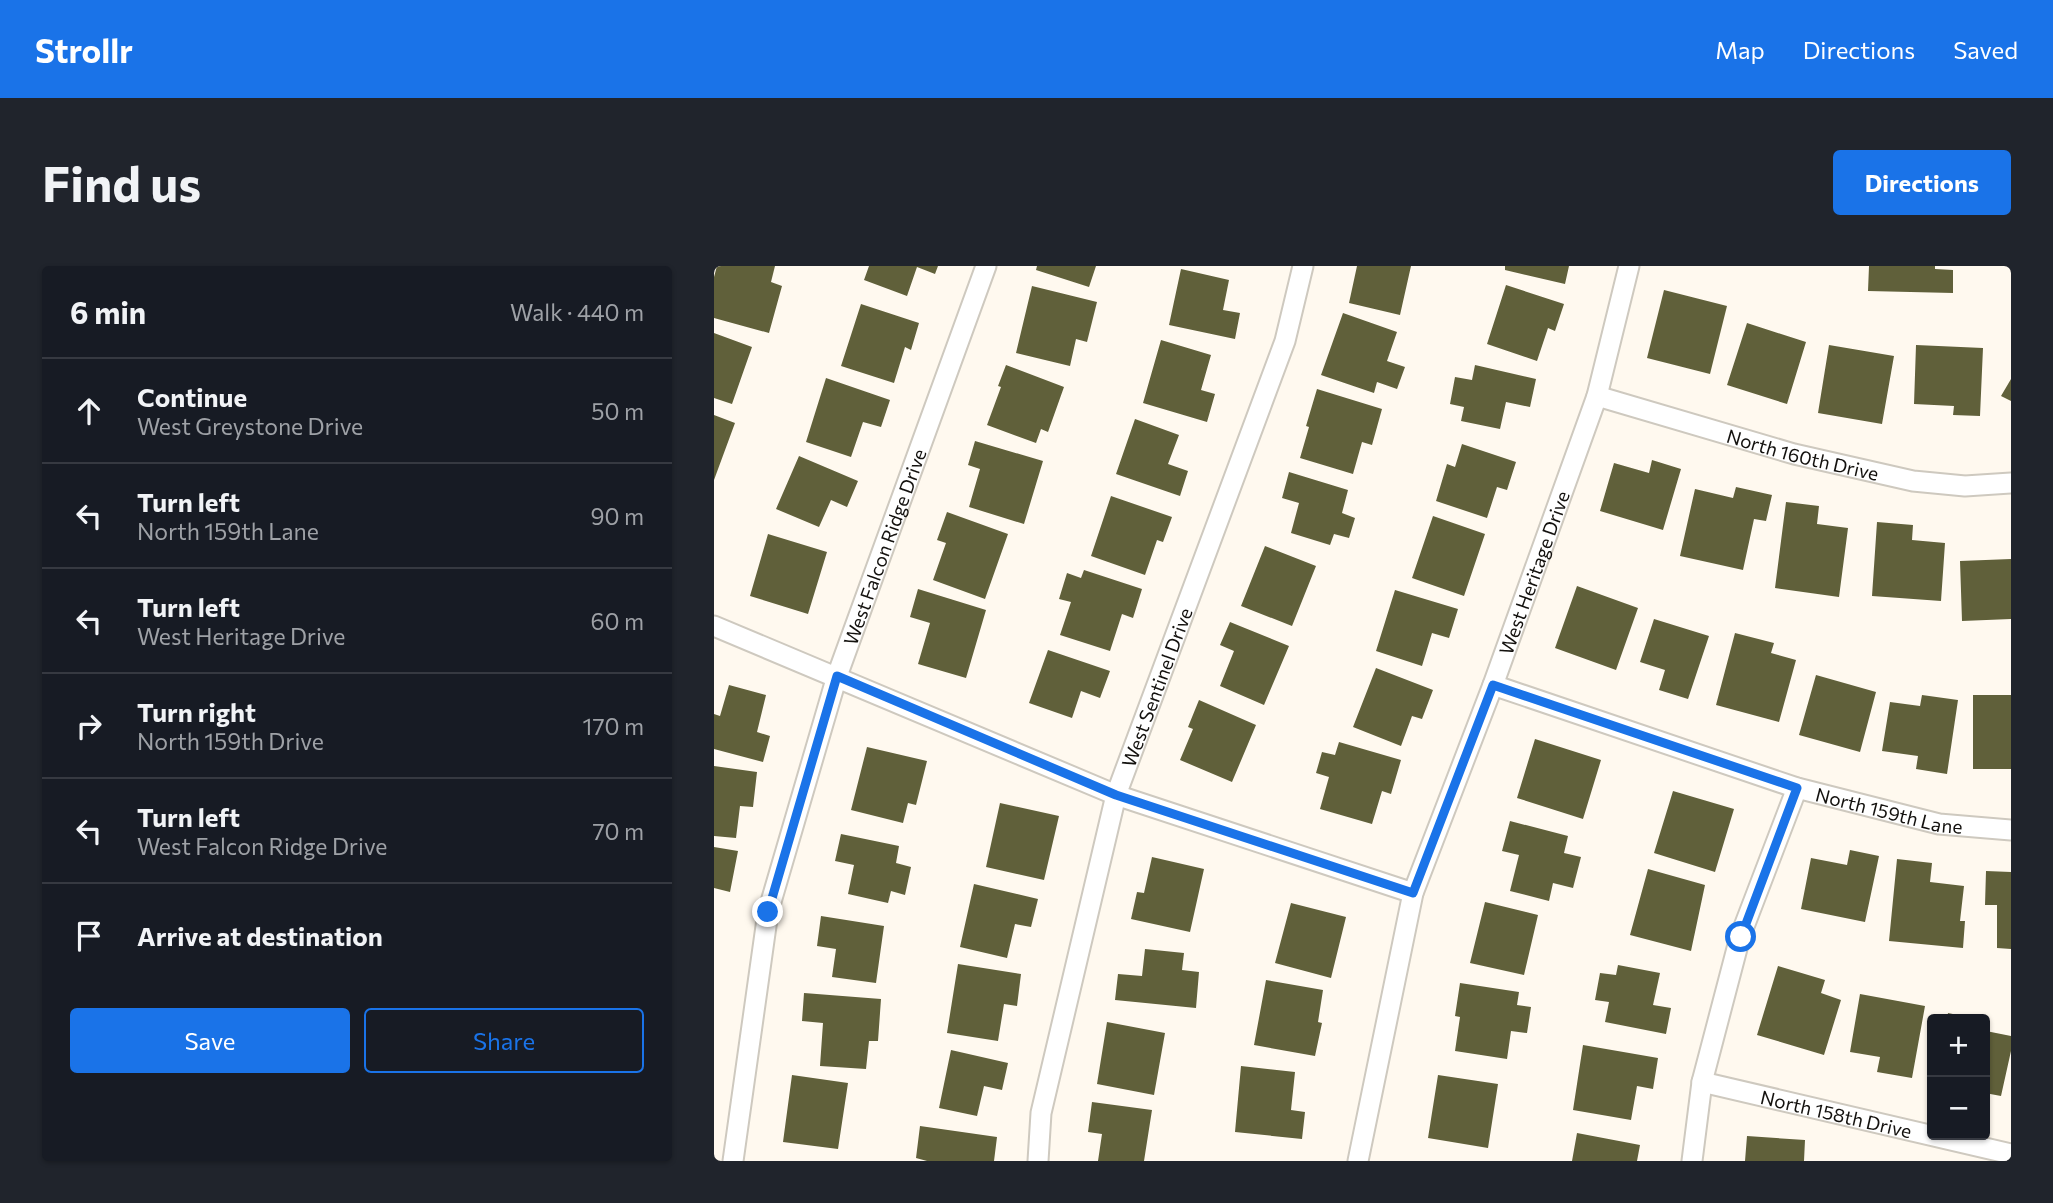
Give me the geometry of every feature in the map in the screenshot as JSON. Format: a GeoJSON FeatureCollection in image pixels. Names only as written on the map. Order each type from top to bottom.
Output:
{"type":"FeatureCollection","features":[{"type":"Feature","properties":{"kind":"street","name":"West Falcon Ridge Drive"},"geometry":{"type":"LineString","coordinates":[[733,1161],[768,912],[837,676],[986,266]]}},
{"type":"Feature","properties":{"kind":"street","name":"West Sentinel Drive"},"geometry":{"type":"LineString","coordinates":[[1038,1161],[1041,1113],[1116,795],[1285,341],[1303,266]]}},
{"type":"Feature","properties":{"kind":"street","name":"West Heritage Drive"},"geometry":{"type":"LineString","coordinates":[[1358,1161],[1413,893],[1493,685],[1597,396],[1629,266]]}},
{"type":"Feature","properties":{"kind":"street","name":"North 160th Drive"},"geometry":{"type":"LineString","coordinates":[[1597,396],[1794,454],[1913,481],[1965,486],[2011,483]]}},
{"type":"Feature","properties":{"kind":"street"},"geometry":{"type":"LineString","coordinates":[[714,626],[1116,795],[1413,893]]}},
{"type":"Feature","properties":{"kind":"street","name":"North 159th Lane"},"geometry":{"type":"LineString","coordinates":[[1493,685],[1797,788],[1939,824],[2011,830]]}},
{"type":"Feature","properties":{"kind":"street"},"geometry":{"type":"LineString","coordinates":[[1692,1161],[1702,1082],[1741,937],[1797,788]]}},
{"type":"Feature","properties":{"kind":"street","name":"North 158th Drive"},"geometry":{"type":"LineString","coordinates":[[1702,1082],[1998,1155]]}},
{"type":"Feature","properties":{"kind":"building"},"geometry":{"type":"Polygon","coordinates":[[[717,266],[775,266],[771,282],[782,286],[769,333],[714,318],[714,277],[717,266]]]}},
{"type":"Feature","properties":{"kind":"building"},"geometry":{"type":"Polygon","coordinates":[[[869,266],[938,266],[935,274],[917,267],[907,296],[864,280],[869,266]]]}},
{"type":"Feature","properties":{"kind":"building"},"geometry":{"type":"Polygon","coordinates":[[[1037,266],[1096,266],[1089,287],[1036,270],[1037,266]]]}},
{"type":"Feature","properties":{"kind":"building"},"geometry":{"type":"Polygon","coordinates":[[[1357,266],[1411,266],[1400,315],[1349,303],[1357,266]]]}},
{"type":"Feature","properties":{"kind":"building"},"geometry":{"type":"Polygon","coordinates":[[[1505,266],[1569,266],[1565,284],[1505,270],[1505,266]]]}},
{"type":"Feature","properties":{"kind":"building"},"geometry":{"type":"Polygon","coordinates":[[[1869,266],[1935,266],[1935,269],[1953,270],[1953,293],[1868,291],[1869,266]]]}},
{"type":"Feature","properties":{"kind":"building"},"geometry":{"type":"Polygon","coordinates":[[[1181,269],[1229,280],[1223,310],[1240,313],[1235,339],[1169,325],[1181,269]]]}},
{"type":"Feature","properties":{"kind":"building"},"geometry":{"type":"Polygon","coordinates":[[[1506,285],[1564,304],[1555,331],[1548,328],[1537,361],[1487,344],[1506,285]]]}},
{"type":"Feature","properties":{"kind":"building"},"geometry":{"type":"Polygon","coordinates":[[[1032,286],[1097,302],[1087,342],[1076,339],[1070,366],[1016,353],[1032,286]]]}},
{"type":"Feature","properties":{"kind":"building"},"geometry":{"type":"Polygon","coordinates":[[[1664,290],[1727,306],[1710,374],[1647,358],[1664,290]]]}},
{"type":"Feature","properties":{"kind":"building"},"geometry":{"type":"Polygon","coordinates":[[[861,304],[919,323],[911,350],[905,347],[894,383],[841,366],[861,304]]]}},
{"type":"Feature","properties":{"kind":"building"},"geometry":{"type":"Polygon","coordinates":[[[1343,313],[1397,332],[1387,361],[1405,367],[1397,389],[1377,382],[1374,393],[1321,375],[1343,313]]]}},
{"type":"Feature","properties":{"kind":"building"},"geometry":{"type":"Polygon","coordinates":[[[1747,323],[1806,342],[1787,404],[1727,385],[1747,323]]]}},
{"type":"Feature","properties":{"kind":"building"},"geometry":{"type":"Polygon","coordinates":[[[714,333],[752,347],[732,404],[714,398],[714,333]]]}},
{"type":"Feature","properties":{"kind":"building"},"geometry":{"type":"Polygon","coordinates":[[[1161,340],[1211,355],[1201,390],[1215,394],[1207,422],[1143,403],[1161,340]]]}},
{"type":"Feature","properties":{"kind":"building"},"geometry":{"type":"Polygon","coordinates":[[[1829,345],[1894,356],[1882,424],[1818,413],[1829,345]]]}},
{"type":"Feature","properties":{"kind":"building"},"geometry":{"type":"Polygon","coordinates":[[[1916,345],[1983,348],[1980,416],[1953,415],[1954,406],[1914,404],[1916,345]]]}},
{"type":"Feature","properties":{"kind":"building"},"geometry":{"type":"Polygon","coordinates":[[[1006,365],[1064,387],[1048,432],[1041,429],[1036,443],[987,425],[1006,365]]]}},
{"type":"Feature","properties":{"kind":"building"},"geometry":{"type":"Polygon","coordinates":[[[1475,365],[1536,379],[1530,407],[1506,402],[1500,429],[1461,421],[1464,407],[1450,404],[1455,377],[1472,380],[1475,365]]]}},
{"type":"Feature","properties":{"kind":"building"},"geometry":{"type":"Polygon","coordinates":[[[826,378],[890,400],[881,427],[863,422],[851,457],[806,442],[826,378]]]}},
{"type":"Feature","properties":{"kind":"building"},"geometry":{"type":"Polygon","coordinates":[[[2011,379],[2011,401],[2001,396],[2011,379]]]}},
{"type":"Feature","properties":{"kind":"building"},"geometry":{"type":"Polygon","coordinates":[[[1317,389],[1382,409],[1372,445],[1362,442],[1353,474],[1300,458],[1317,389]]]}},
{"type":"Feature","properties":{"kind":"building"},"geometry":{"type":"Polygon","coordinates":[[[714,415],[735,423],[714,480],[714,415]]]}},
{"type":"Feature","properties":{"kind":"building"},"geometry":{"type":"Polygon","coordinates":[[[1135,419],[1179,435],[1168,464],[1188,471],[1180,496],[1116,474],[1135,419]]]}},
{"type":"Feature","properties":{"kind":"building"},"geometry":{"type":"Polygon","coordinates":[[[975,441],[1043,461],[1024,524],[969,507],[980,469],[968,465],[975,441]]]}},
{"type":"Feature","properties":{"kind":"building"},"geometry":{"type":"Polygon","coordinates":[[[1462,444],[1516,462],[1507,490],[1497,487],[1487,518],[1436,501],[1447,464],[1455,467],[1462,444]]]}},
{"type":"Feature","properties":{"kind":"building"},"geometry":{"type":"Polygon","coordinates":[[[799,456],[858,481],[847,507],[831,500],[819,527],[776,509],[799,456]]]}},
{"type":"Feature","properties":{"kind":"building"},"geometry":{"type":"Polygon","coordinates":[[[1652,460],[1681,469],[1663,530],[1600,511],[1614,463],[1649,473],[1652,460]]]}},
{"type":"Feature","properties":{"kind":"building"},"geometry":{"type":"Polygon","coordinates":[[[1289,472],[1348,490],[1342,513],[1355,518],[1349,538],[1334,534],[1330,545],[1291,533],[1299,503],[1282,498],[1289,472]]]}},
{"type":"Feature","properties":{"kind":"building"},"geometry":{"type":"Polygon","coordinates":[[[1736,487],[1772,495],[1766,521],[1754,519],[1743,570],[1680,556],[1695,489],[1733,498],[1736,487]]]}},
{"type":"Feature","properties":{"kind":"building"},"geometry":{"type":"Polygon","coordinates":[[[1111,496],[1172,517],[1163,542],[1157,540],[1145,575],[1091,556],[1111,496]]]}},
{"type":"Feature","properties":{"kind":"building"},"geometry":{"type":"Polygon","coordinates":[[[1786,502],[1819,506],[1817,524],[1848,528],[1839,597],[1775,588],[1786,502]]]}},
{"type":"Feature","properties":{"kind":"building"},"geometry":{"type":"Polygon","coordinates":[[[947,512],[1008,534],[985,599],[933,580],[946,543],[937,540],[947,512]]]}},
{"type":"Feature","properties":{"kind":"building"},"geometry":{"type":"Polygon","coordinates":[[[1433,516],[1485,534],[1464,596],[1412,578],[1433,516]]]}},
{"type":"Feature","properties":{"kind":"building"},"geometry":{"type":"Polygon","coordinates":[[[1877,522],[1913,525],[1912,540],[1945,543],[1941,601],[1872,596],[1877,522]]]}},
{"type":"Feature","properties":{"kind":"building"},"geometry":{"type":"Polygon","coordinates":[[[768,534],[827,552],[808,614],[750,596],[768,534]]]}},
{"type":"Feature","properties":{"kind":"building"},"geometry":{"type":"Polygon","coordinates":[[[1265,546],[1316,566],[1292,626],[1241,606],[1265,546]]]}},
{"type":"Feature","properties":{"kind":"building"},"geometry":{"type":"Polygon","coordinates":[[[2011,559],[2011,619],[1962,621],[1960,561],[2011,559]]]}},
{"type":"Feature","properties":{"kind":"building"},"geometry":{"type":"Polygon","coordinates":[[[1084,570],[1142,589],[1133,618],[1122,614],[1110,651],[1060,635],[1071,602],[1059,599],[1067,573],[1081,578],[1084,570]]]}},
{"type":"Feature","properties":{"kind":"building"},"geometry":{"type":"Polygon","coordinates":[[[1577,586],[1638,608],[1616,670],[1555,648],[1577,586]]]}},
{"type":"Feature","properties":{"kind":"building"},"geometry":{"type":"Polygon","coordinates":[[[918,589],[986,610],[966,678],[918,664],[930,623],[910,617],[918,589]]]}},
{"type":"Feature","properties":{"kind":"building"},"geometry":{"type":"Polygon","coordinates":[[[1395,590],[1458,609],[1449,638],[1432,633],[1422,666],[1376,651],[1395,590]]]}},
{"type":"Feature","properties":{"kind":"building"},"geometry":{"type":"Polygon","coordinates":[[[1654,619],[1709,636],[1688,699],[1659,690],[1665,670],[1640,662],[1654,619]]]}},
{"type":"Feature","properties":{"kind":"building"},"geometry":{"type":"Polygon","coordinates":[[[1230,622],[1289,646],[1264,705],[1220,686],[1234,651],[1220,645],[1230,622]]]}},
{"type":"Feature","properties":{"kind":"building"},"geometry":{"type":"Polygon","coordinates":[[[1735,633],[1774,643],[1771,653],[1796,660],[1779,722],[1716,705],[1735,633]]]}},
{"type":"Feature","properties":{"kind":"building"},"geometry":{"type":"Polygon","coordinates":[[[1048,650],[1110,671],[1100,698],[1081,691],[1072,718],[1029,703],[1048,650]]]}},
{"type":"Feature","properties":{"kind":"building"},"geometry":{"type":"Polygon","coordinates":[[[1376,668],[1433,690],[1422,719],[1412,716],[1401,746],[1353,727],[1376,668]]]}},
{"type":"Feature","properties":{"kind":"building"},"geometry":{"type":"Polygon","coordinates":[[[1816,675],[1876,692],[1860,752],[1799,735],[1816,675]]]}},
{"type":"Feature","properties":{"kind":"building"},"geometry":{"type":"Polygon","coordinates":[[[729,685],[766,695],[757,732],[770,736],[763,762],[714,749],[714,714],[720,716],[729,685]]]}},
{"type":"Feature","properties":{"kind":"building"},"geometry":{"type":"Polygon","coordinates":[[[1922,695],[1958,700],[1947,774],[1916,769],[1918,756],[1882,751],[1890,702],[1920,706],[1922,695]]]}},
{"type":"Feature","properties":{"kind":"building"},"geometry":{"type":"Polygon","coordinates":[[[1973,695],[2011,695],[2011,769],[1973,769],[1973,695]]]}},
{"type":"Feature","properties":{"kind":"building"},"geometry":{"type":"Polygon","coordinates":[[[1199,700],[1256,725],[1232,782],[1180,760],[1193,729],[1188,727],[1199,700]]]}},
{"type":"Feature","properties":{"kind":"building"},"geometry":{"type":"Polygon","coordinates":[[[1535,739],[1601,760],[1583,819],[1517,798],[1535,739]]]}},
{"type":"Feature","properties":{"kind":"building"},"geometry":{"type":"Polygon","coordinates":[[[1339,742],[1401,760],[1391,794],[1382,791],[1372,824],[1320,809],[1329,777],[1316,773],[1322,752],[1335,755],[1339,742]]]}},
{"type":"Feature","properties":{"kind":"building"},"geometry":{"type":"Polygon","coordinates":[[[867,747],[927,761],[916,805],[908,803],[903,823],[851,810],[867,747]]]}},
{"type":"Feature","properties":{"kind":"building"},"geometry":{"type":"Polygon","coordinates":[[[714,766],[757,772],[753,807],[740,806],[736,838],[714,836],[714,766]]]}},
{"type":"Feature","properties":{"kind":"building"},"geometry":{"type":"Polygon","coordinates":[[[1673,791],[1734,809],[1715,872],[1654,853],[1673,791]]]}},
{"type":"Feature","properties":{"kind":"building"},"geometry":{"type":"Polygon","coordinates":[[[1000,803],[1059,816],[1044,880],[986,867],[1000,803]]]}},
{"type":"Feature","properties":{"kind":"building"},"geometry":{"type":"Polygon","coordinates":[[[1510,821],[1568,836],[1564,853],[1581,857],[1573,888],[1553,883],[1549,901],[1510,891],[1519,855],[1502,851],[1510,821]]]}},
{"type":"Feature","properties":{"kind":"building"},"geometry":{"type":"Polygon","coordinates":[[[841,834],[899,846],[896,863],[911,867],[905,895],[891,891],[888,903],[848,894],[854,865],[835,861],[841,834]]]}},
{"type":"Feature","properties":{"kind":"building"},"geometry":{"type":"Polygon","coordinates":[[[714,847],[738,851],[730,892],[714,888],[714,847]]]}},
{"type":"Feature","properties":{"kind":"building"},"geometry":{"type":"Polygon","coordinates":[[[1850,850],[1879,856],[1865,922],[1801,909],[1811,858],[1847,865],[1850,850]]]}},
{"type":"Feature","properties":{"kind":"building"},"geometry":{"type":"Polygon","coordinates":[[[1152,857],[1204,869],[1190,932],[1131,919],[1137,892],[1144,893],[1152,857]]]}},
{"type":"Feature","properties":{"kind":"building"},"geometry":{"type":"Polygon","coordinates":[[[1897,859],[1932,863],[1930,882],[1964,886],[1960,921],[1965,921],[1963,948],[1889,941],[1897,859]]]}},
{"type":"Feature","properties":{"kind":"building"},"geometry":{"type":"Polygon","coordinates":[[[1648,869],[1705,885],[1691,951],[1630,935],[1648,869]]]}},
{"type":"Feature","properties":{"kind":"building"},"geometry":{"type":"Polygon","coordinates":[[[1986,871],[2011,872],[2011,949],[1997,948],[1997,905],[1985,905],[1986,871]]]}},
{"type":"Feature","properties":{"kind":"building"},"geometry":{"type":"Polygon","coordinates":[[[974,884],[1038,899],[1031,927],[1015,924],[1007,958],[960,947],[974,884]]]}},
{"type":"Feature","properties":{"kind":"building"},"geometry":{"type":"Polygon","coordinates":[[[1485,902],[1538,915],[1524,975],[1470,963],[1485,902]]]}},
{"type":"Feature","properties":{"kind":"building"},"geometry":{"type":"Polygon","coordinates":[[[1291,903],[1346,917],[1331,978],[1275,963],[1291,903]]]}},
{"type":"Feature","properties":{"kind":"building"},"geometry":{"type":"Polygon","coordinates":[[[821,916],[884,926],[876,983],[832,977],[836,949],[817,946],[821,916]]]}},
{"type":"Feature","properties":{"kind":"building"},"geometry":{"type":"Polygon","coordinates":[[[1145,949],[1184,953],[1182,970],[1199,972],[1196,1008],[1115,1000],[1118,974],[1142,976],[1145,949]]]}},
{"type":"Feature","properties":{"kind":"building"},"geometry":{"type":"Polygon","coordinates":[[[958,964],[1021,974],[1017,1006],[1004,1004],[998,1041],[947,1033],[958,964]]]}},
{"type":"Feature","properties":{"kind":"building"},"geometry":{"type":"Polygon","coordinates":[[[1618,965],[1660,973],[1653,1005],[1671,1008],[1666,1034],[1605,1022],[1609,1002],[1595,1000],[1600,973],[1616,975],[1618,965]]]}},
{"type":"Feature","properties":{"kind":"building"},"geometry":{"type":"Polygon","coordinates":[[[1778,966],[1825,980],[1821,993],[1841,1000],[1824,1055],[1757,1035],[1778,966]]]}},
{"type":"Feature","properties":{"kind":"building"},"geometry":{"type":"Polygon","coordinates":[[[1266,980],[1323,990],[1318,1022],[1322,1023],[1315,1056],[1254,1045],[1266,980]]]}},
{"type":"Feature","properties":{"kind":"building"},"geometry":{"type":"Polygon","coordinates":[[[1460,983],[1519,992],[1517,1005],[1531,1007],[1527,1033],[1511,1031],[1507,1059],[1455,1051],[1460,1017],[1455,1016],[1460,983]]]}},
{"type":"Feature","properties":{"kind":"building"},"geometry":{"type":"Polygon","coordinates":[[[804,993],[881,999],[878,1041],[869,1041],[866,1069],[820,1066],[823,1023],[802,1021],[804,993]]]}},
{"type":"Feature","properties":{"kind":"building"},"geometry":{"type":"Polygon","coordinates":[[[1860,994],[1925,1006],[1912,1078],[1877,1072],[1880,1057],[1850,1052],[1860,994]]]}},
{"type":"Feature","properties":{"kind":"building"},"geometry":{"type":"Polygon","coordinates":[[[1107,1022],[1165,1033],[1154,1095],[1097,1084],[1107,1022]]]}},
{"type":"Feature","properties":{"kind":"building"},"geometry":{"type":"Polygon","coordinates":[[[1990,1032],[2011,1036],[2011,1051],[2001,1096],[1990,1094],[1990,1032]]]}},
{"type":"Feature","properties":{"kind":"building"},"geometry":{"type":"Polygon","coordinates":[[[1583,1045],[1658,1058],[1653,1089],[1637,1086],[1631,1120],[1573,1110],[1583,1045]]]}},
{"type":"Feature","properties":{"kind":"building"},"geometry":{"type":"Polygon","coordinates":[[[951,1050],[1008,1063],[1002,1090],[984,1086],[977,1116],[939,1108],[951,1050]]]}},
{"type":"Feature","properties":{"kind":"building"},"geometry":{"type":"Polygon","coordinates":[[[1241,1066],[1295,1072],[1291,1110],[1305,1112],[1302,1139],[1235,1132],[1241,1066]]]}},
{"type":"Feature","properties":{"kind":"building"},"geometry":{"type":"Polygon","coordinates":[[[792,1075],[848,1083],[838,1149],[783,1142],[792,1075]]]}},
{"type":"Feature","properties":{"kind":"building"},"geometry":{"type":"Polygon","coordinates":[[[1438,1075],[1498,1084],[1488,1148],[1428,1138],[1438,1075]]]}},
{"type":"Feature","properties":{"kind":"building"},"geometry":{"type":"Polygon","coordinates":[[[1092,1102],[1152,1110],[1144,1161],[1098,1161],[1102,1134],[1088,1132],[1092,1102]]]}},
{"type":"Feature","properties":{"kind":"building"},"geometry":{"type":"Polygon","coordinates":[[[920,1126],[997,1137],[994,1161],[927,1161],[916,1158],[920,1126]]]}},
{"type":"Feature","properties":{"kind":"building"},"geometry":{"type":"Polygon","coordinates":[[[1577,1133],[1640,1145],[1637,1161],[1572,1161],[1577,1133]]]}},
{"type":"Feature","properties":{"kind":"building"},"geometry":{"type":"Polygon","coordinates":[[[1747,1136],[1805,1140],[1804,1161],[1745,1161],[1747,1136]]]}},
{"type":"Feature","properties":{"kind":"route"},"geometry":{"type":"LineString","coordinates":[[768,912],[837,676],[1116,795],[1413,893],[1493,685],[1797,788],[1741,937]]}}]}
